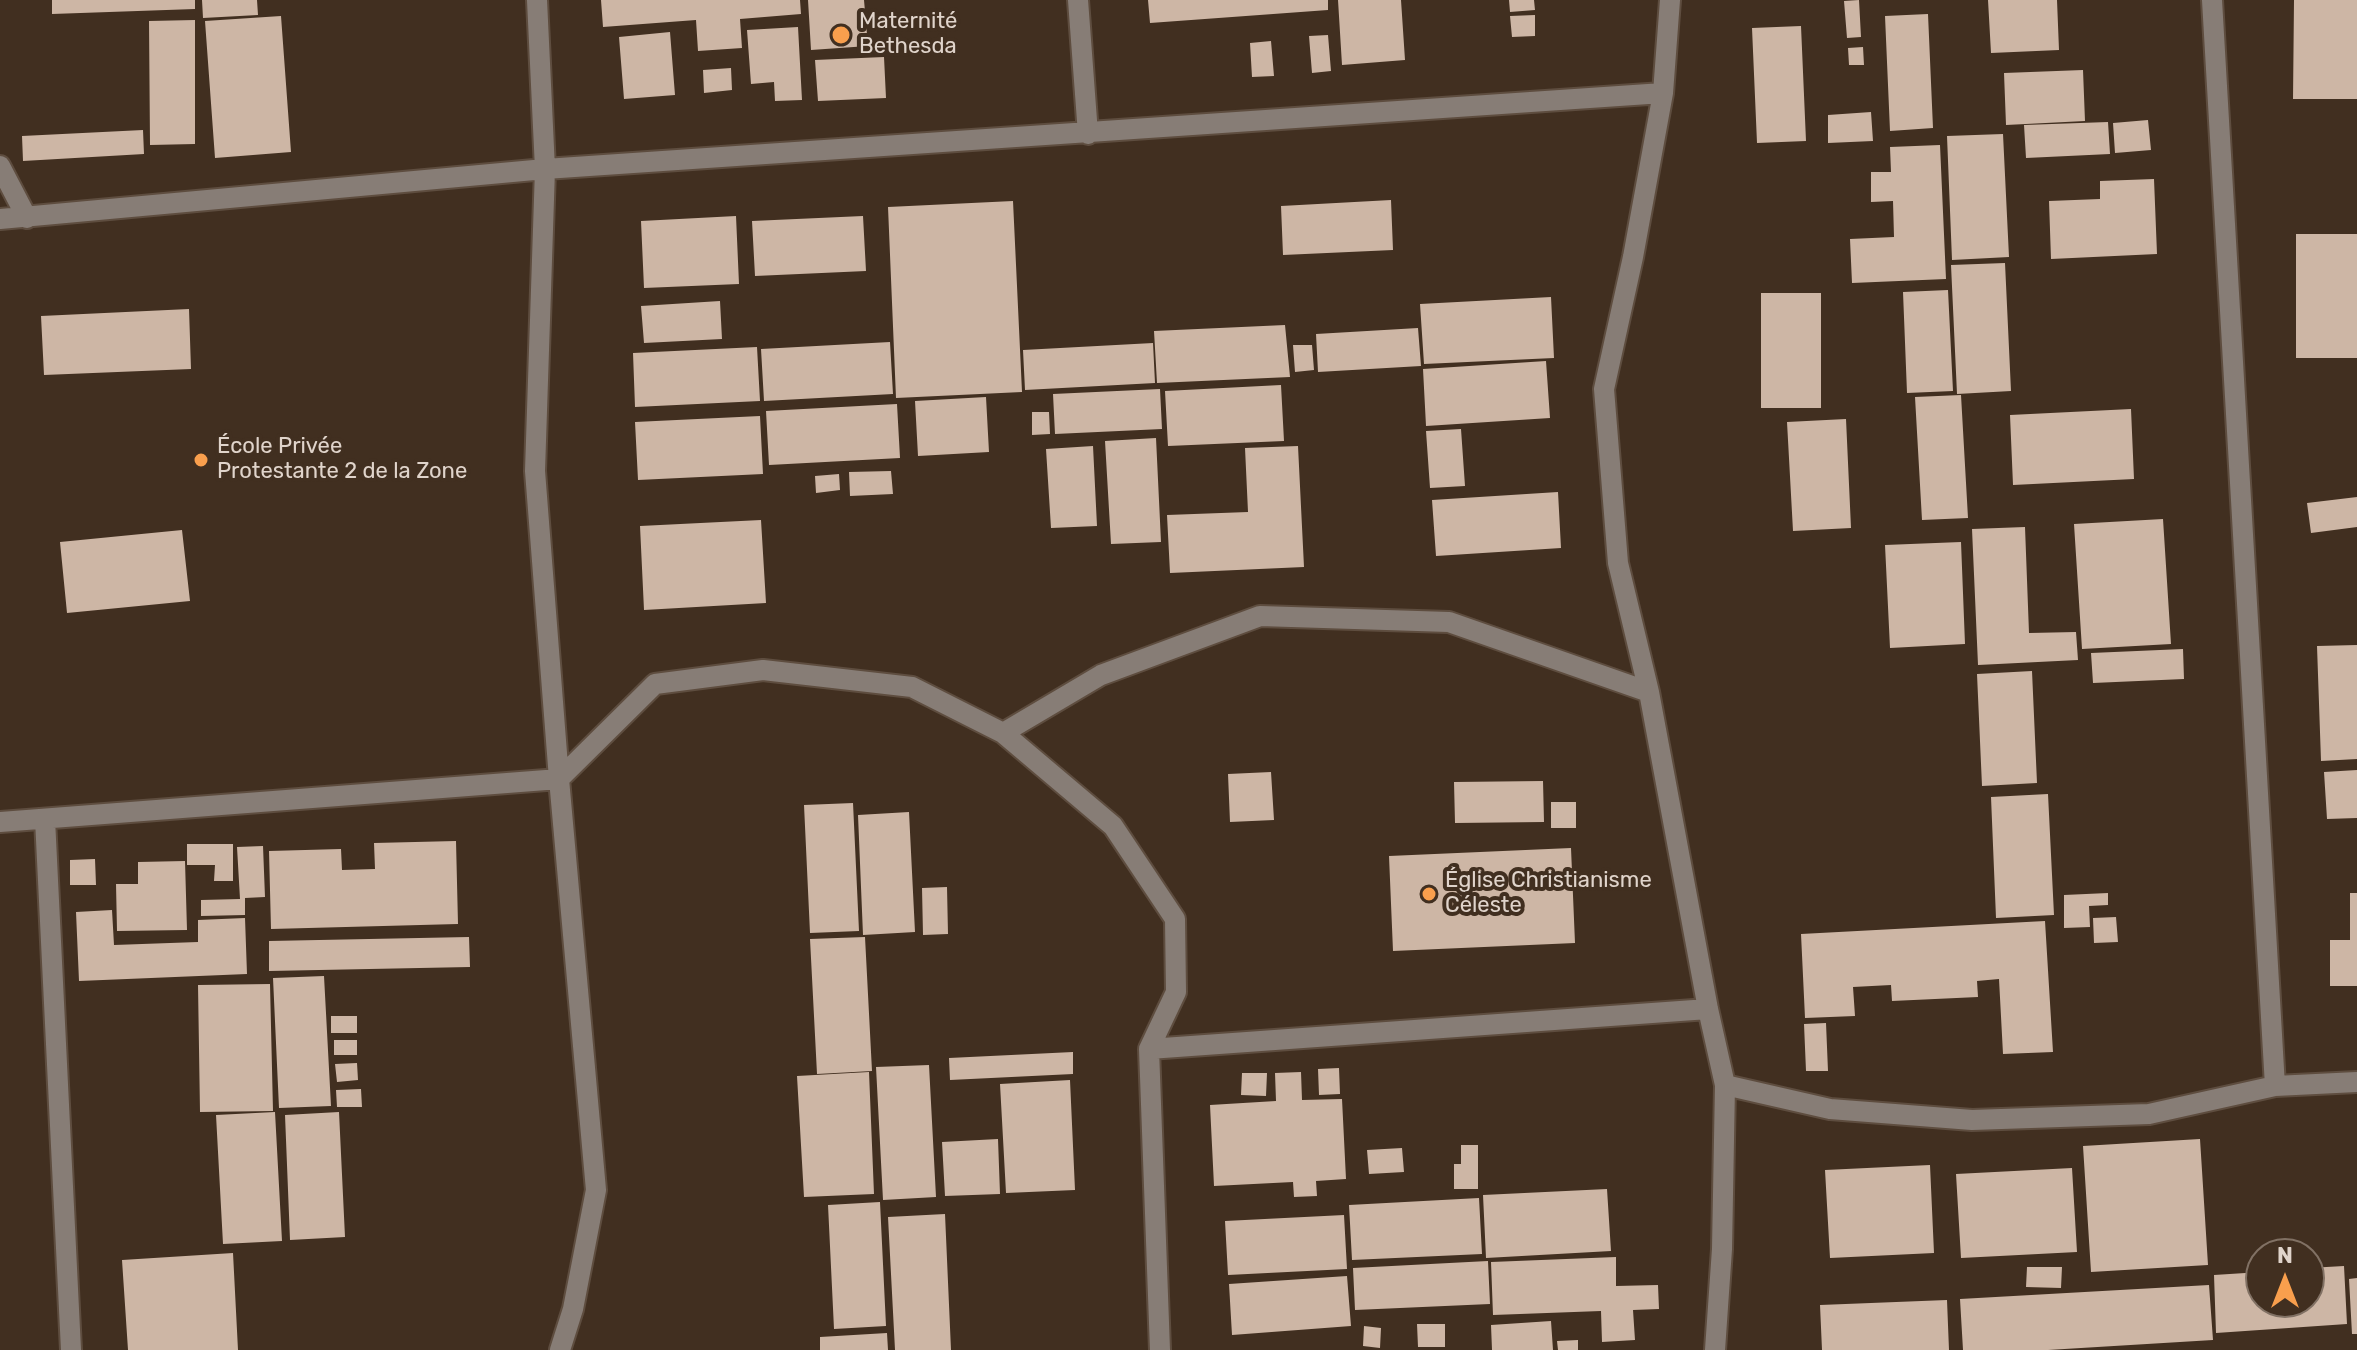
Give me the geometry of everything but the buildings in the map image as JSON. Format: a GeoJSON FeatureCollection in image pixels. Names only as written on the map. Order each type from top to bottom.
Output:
{"type":"FeatureCollection","features":[{"type":"Feature","properties":{"kind":"street"},"geometry":{"type":"LineString","coordinates":[[537,0],[545,169],[535,471],[596,1190],[573,1309],[560,1350]]}},
{"type":"Feature","properties":{"kind":"street"},"geometry":{"type":"LineString","coordinates":[[1078,0],[1088,134]]}},
{"type":"Feature","properties":{"kind":"street"},"geometry":{"type":"LineString","coordinates":[[1670,0],[1663,93],[1633,257],[1604,389],[1618,563],[1649,692],[1725,1085],[1722,1249],[1715,1350]]}},
{"type":"Feature","properties":{"kind":"street"},"geometry":{"type":"LineString","coordinates":[[2212,0],[2275,1086]]}},
{"type":"Feature","properties":{"kind":"street"},"geometry":{"type":"LineString","coordinates":[[0,219],[545,169],[1663,93]]}},
{"type":"Feature","properties":{"kind":"street"},"geometry":{"type":"LineString","coordinates":[[0,166],[27,218]]}},
{"type":"Feature","properties":{"kind":"street"},"geometry":{"type":"LineString","coordinates":[[1003,733],[1101,675],[1260,616],[1449,622],[1649,692]]}},
{"type":"Feature","properties":{"kind":"street"},"geometry":{"type":"LineString","coordinates":[[0,822],[559,779],[655,684],[763,670],[912,687],[1003,733],[1113,826],[1175,919],[1176,992],[1149,1049],[1160,1350]]}},
{"type":"Feature","properties":{"kind":"street"},"geometry":{"type":"LineString","coordinates":[[45,819],[71,1350]]}},
{"type":"Feature","properties":{"kind":"street"},"geometry":{"type":"LineString","coordinates":[[1149,1049],[1708,1009]]}},
{"type":"Feature","properties":{"kind":"street"},"geometry":{"type":"LineString","coordinates":[[1725,1085],[1830,1109],[1972,1120],[2149,1114],[2275,1086],[2357,1082]]}},
{"type":"Feature","properties":{"kind":"place","name":"Maternité Bethesda"},"geometry":{"type":"Point","coordinates":[841,35]}},
{"type":"Feature","properties":{"kind":"place","name":"École Privée Protestante 2 de la Zone"},"geometry":{"type":"Point","coordinates":[201,460]}},
{"type":"Feature","properties":{"kind":"place","name":"Église Christianisme Céleste"},"geometry":{"type":"Point","coordinates":[1429,894]}}]}
